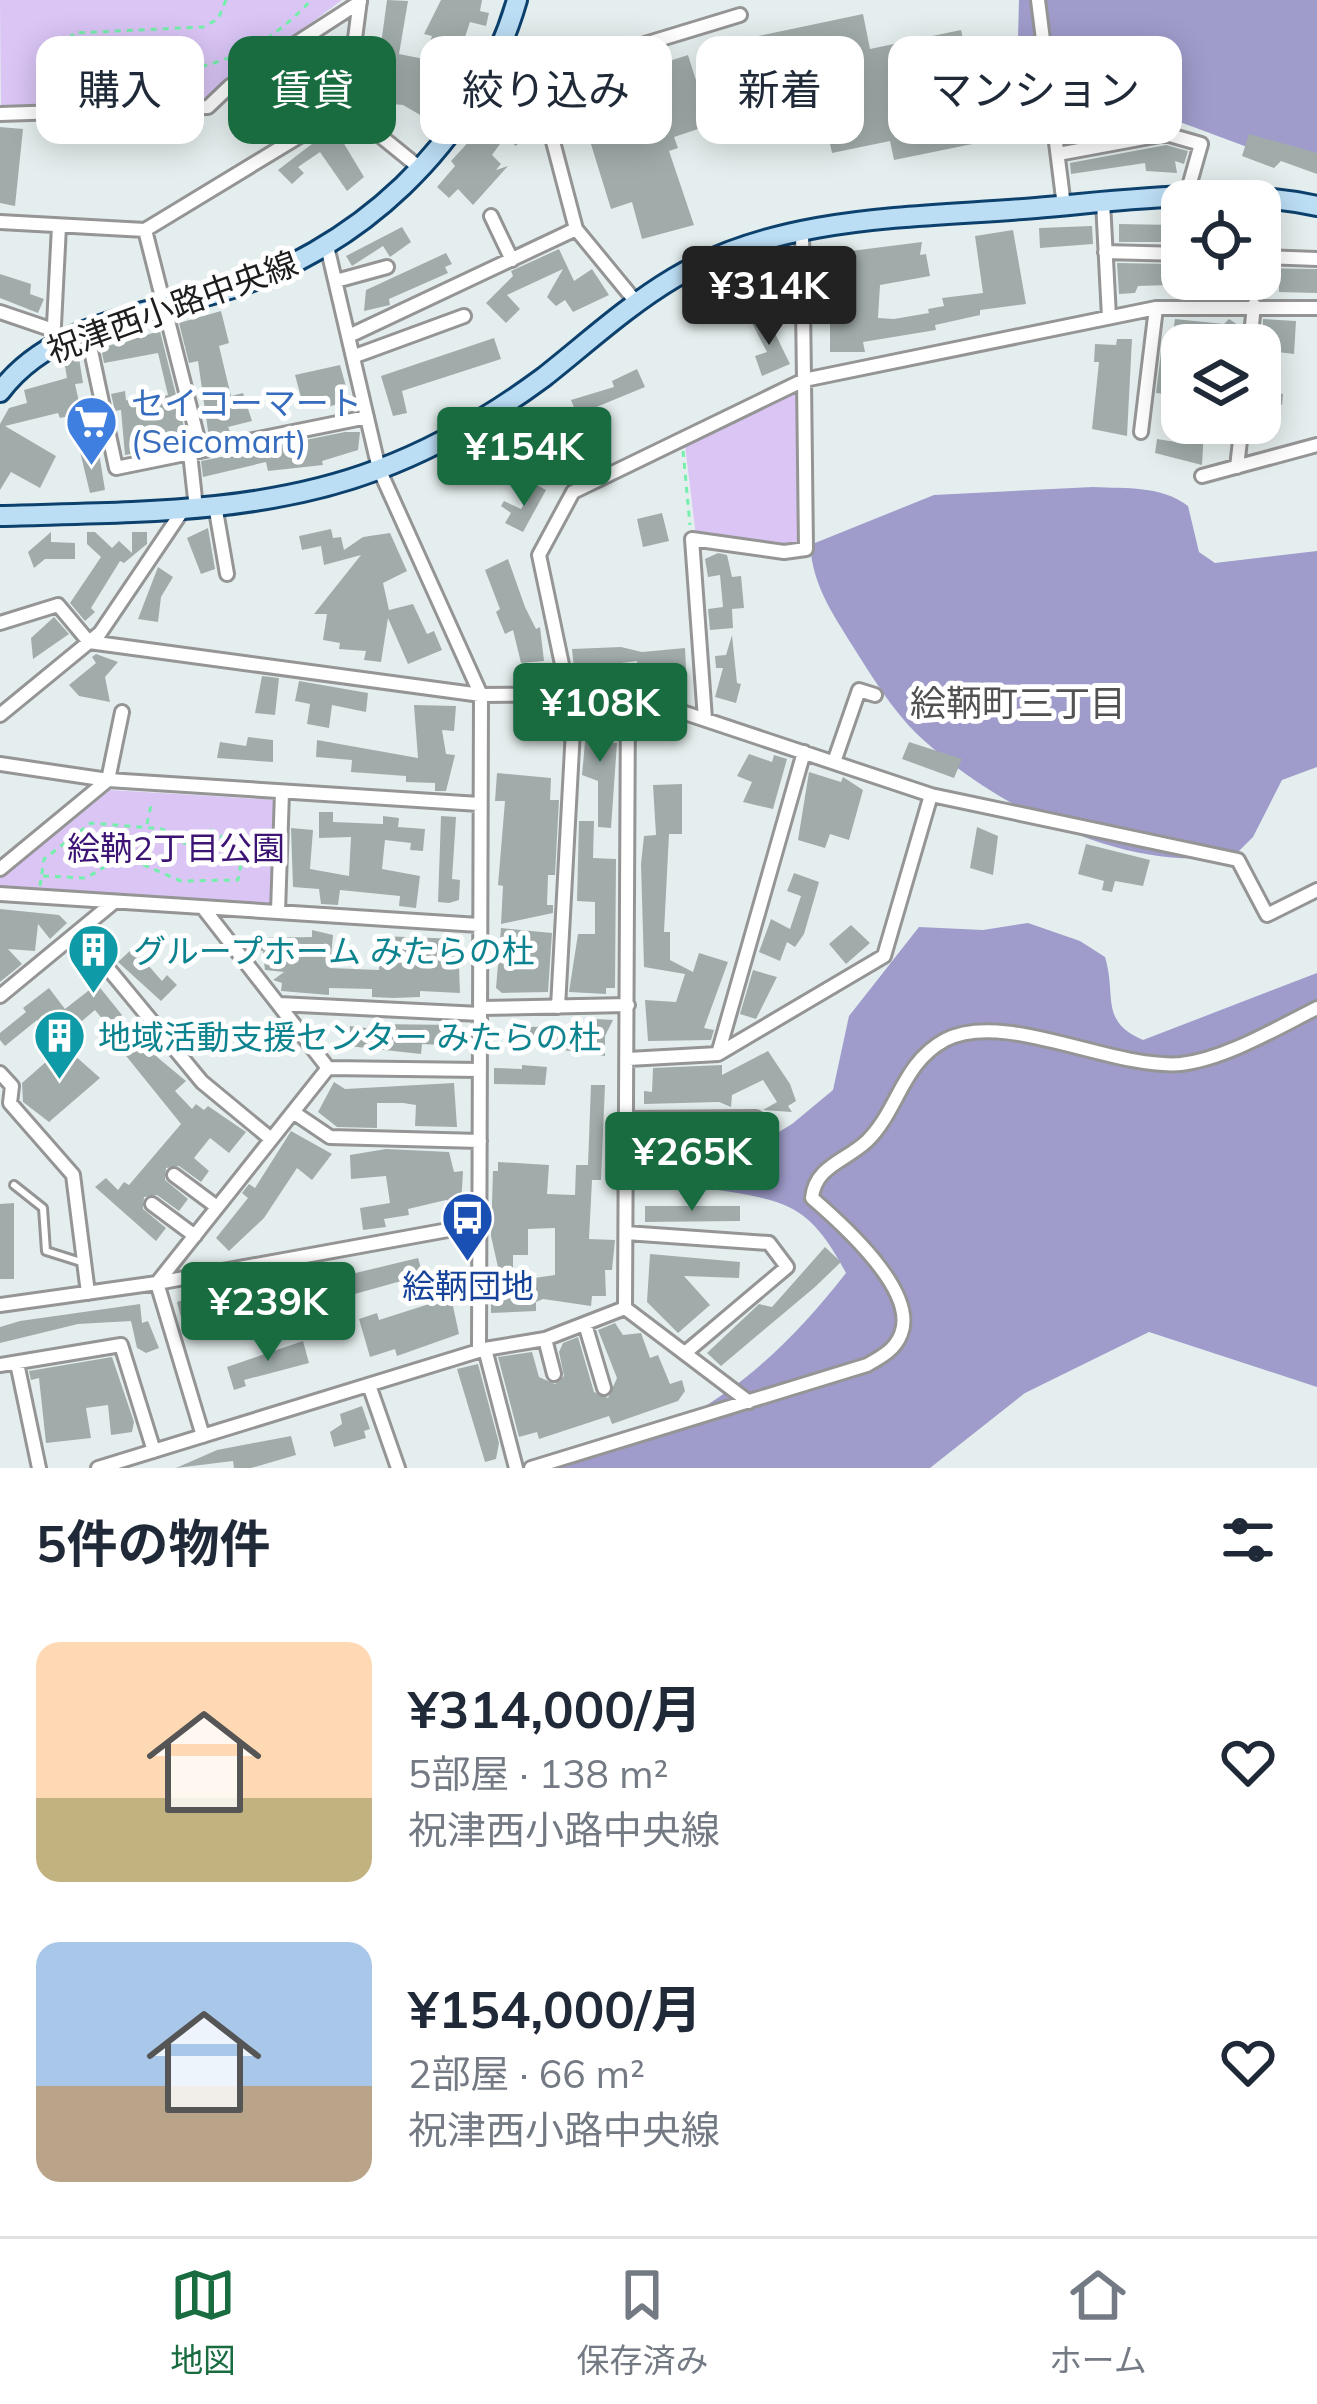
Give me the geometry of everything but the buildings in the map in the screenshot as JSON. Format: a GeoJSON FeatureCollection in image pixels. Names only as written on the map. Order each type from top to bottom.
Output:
{"type":"FeatureCollection","features":[{"type":"Feature","properties":{"kind":"main road","name":"祝津西小路中央線"},"geometry":{"type":"LineString","coordinates":[[504,36],[517,0]]}},
{"type":"Feature","properties":{"kind":"main road","name":"祝津西小路中央線"},"geometry":{"type":"LineString","coordinates":[[0,392],[53,338],[267,277],[327,246],[421,169],[441,144]]}},
{"type":"Feature","properties":{"kind":"main road"},"geometry":{"type":"LineString","coordinates":[[0,516],[198,507],[300,492],[379,469],[490,415],[636,302],[731,250],[802,231],[1161,199]]}},
{"type":"Feature","properties":{"kind":"main road"},"geometry":{"type":"LineString","coordinates":[[1281,201],[1317,206]]}},
{"type":"Feature","properties":{"kind":"street"},"geometry":{"type":"LineString","coordinates":[[1038,0],[1064,206]]}},
{"type":"Feature","properties":{"kind":"street"},"geometry":{"type":"LineString","coordinates":[[355,36],[360,1]]}},
{"type":"Feature","properties":{"kind":"street"},"geometry":{"type":"LineString","coordinates":[[0,114],[208,106],[230,86],[360,1]]}},
{"type":"Feature","properties":{"kind":"street"},"geometry":{"type":"LineString","coordinates":[[671,36],[740,15]]}},
{"type":"Feature","properties":{"kind":"street"},"geometry":{"type":"LineString","coordinates":[[1058,154],[1166,134],[1201,144],[1191,180]]}},
{"type":"Feature","properties":{"kind":"street"},"geometry":{"type":"LineString","coordinates":[[0,222],[146,230],[287,144]]}},
{"type":"Feature","properties":{"kind":"street"},"geometry":{"type":"LineString","coordinates":[[390,144],[421,169]]}},
{"type":"Feature","properties":{"kind":"street"},"geometry":{"type":"LineString","coordinates":[[554,144],[576,229],[636,302]]}},
{"type":"Feature","properties":{"kind":"street"},"geometry":{"type":"LineString","coordinates":[[1103,202],[1108,317]]}},
{"type":"Feature","properties":{"kind":"street"},"geometry":{"type":"LineString","coordinates":[[491,216],[512,260]]}},
{"type":"Feature","properties":{"kind":"street"},"geometry":{"type":"LineString","coordinates":[[0,311],[53,338],[59,226]]}},
{"type":"Feature","properties":{"kind":"street"},"geometry":{"type":"LineString","coordinates":[[351,335],[576,229]]}},
{"type":"Feature","properties":{"kind":"street"},"geometry":{"type":"LineString","coordinates":[[146,230],[167,306],[195,452],[198,507],[227,574]]}},
{"type":"Feature","properties":{"kind":"street"},"geometry":{"type":"LineString","coordinates":[[705,719],[692,539],[784,552],[806,549],[802,231]]}},
{"type":"Feature","properties":{"kind":"street"},"geometry":{"type":"LineString","coordinates":[[327,246],[379,469],[481,695],[482,1349],[516,1468]]}},
{"type":"Feature","properties":{"kind":"street"},"geometry":{"type":"LineString","coordinates":[[1105,252],[1161,253]]}},
{"type":"Feature","properties":{"kind":"street"},"geometry":{"type":"LineString","coordinates":[[1281,258],[1317,259]]}},
{"type":"Feature","properties":{"kind":"street"},"geometry":{"type":"LineString","coordinates":[[336,281],[387,267]]}},
{"type":"Feature","properties":{"kind":"street"},"geometry":{"type":"LineString","coordinates":[[441,292],[446,322]]}},
{"type":"Feature","properties":{"kind":"street"},"geometry":{"type":"LineString","coordinates":[[1252,324],[1254,305]]}},
{"type":"Feature","properties":{"kind":"street"},"geometry":{"type":"LineString","coordinates":[[1141,432],[1156,308]]}},
{"type":"Feature","properties":{"kind":"street"},"geometry":{"type":"LineString","coordinates":[[558,1007],[572,693],[539,555],[573,492],[804,380],[1156,308],[1317,308]]}},
{"type":"Feature","properties":{"kind":"street"},"geometry":{"type":"LineString","coordinates":[[355,356],[464,316]]}},
{"type":"Feature","properties":{"kind":"street"},"geometry":{"type":"LineString","coordinates":[[87,332],[116,469],[367,417]]}},
{"type":"Feature","properties":{"kind":"street"},"geometry":{"type":"LineString","coordinates":[[1237,467],[1239,444]]}},
{"type":"Feature","properties":{"kind":"street"},"geometry":{"type":"LineString","coordinates":[[1202,476],[1317,446]]}},
{"type":"Feature","properties":{"kind":"street"},"geometry":{"type":"LineString","coordinates":[[0,716],[89,642],[198,507]]}},
{"type":"Feature","properties":{"kind":"street"},"geometry":{"type":"LineString","coordinates":[[0,623],[58,605],[89,642],[481,695],[628,694],[931,795],[1238,860],[1268,915],[1317,890]]}},
{"type":"Feature","properties":{"kind":"street"},"geometry":{"type":"LineString","coordinates":[[834,762],[859,691],[875,694]]}},
{"type":"Feature","properties":{"kind":"street"},"geometry":{"type":"LineString","coordinates":[[625,1308],[628,694]]}},
{"type":"Feature","properties":{"kind":"street"},"geometry":{"type":"LineString","coordinates":[[0,869],[108,780],[122,712]]}},
{"type":"Feature","properties":{"kind":"street"},"geometry":{"type":"LineString","coordinates":[[718,1054],[804,752]]}},
{"type":"Feature","properties":{"kind":"street"},"geometry":{"type":"LineString","coordinates":[[0,764],[108,780],[479,804]]}},
{"type":"Feature","properties":{"kind":"street"},"geometry":{"type":"LineString","coordinates":[[278,912],[283,792]]}},
{"type":"Feature","properties":{"kind":"street"},"geometry":{"type":"LineString","coordinates":[[628,1059],[718,1054],[884,956],[931,795]]}},
{"type":"Feature","properties":{"kind":"street"},"geometry":{"type":"LineString","coordinates":[[0,894],[479,926]]}},
{"type":"Feature","properties":{"kind":"street"},"geometry":{"type":"LineString","coordinates":[[0,996],[113,902]]}},
{"type":"Feature","properties":{"kind":"street"},"geometry":{"type":"LineString","coordinates":[[204,909],[328,1068]]}},
{"type":"Feature","properties":{"kind":"street"},"geometry":{"type":"LineString","coordinates":[[78,932],[202,1082],[271,1139]]}},
{"type":"Feature","properties":{"kind":"street"},"geometry":{"type":"LineString","coordinates":[[279,1004],[480,1011],[628,1005]]}},
{"type":"Feature","properties":{"kind":"street"},"geometry":{"type":"LineString","coordinates":[[531,1468],[867,1365],[891,1350],[903,1331],[900,1298],[856,1237],[812,1198],[813,1185],[829,1166],[869,1140],[912,1068],[947,1039],[999,1034],[1140,1064],[1185,1064],[1317,1008]]}},
{"type":"Feature","properties":{"kind":"street"},"geometry":{"type":"LineString","coordinates":[[328,1068],[480,1070]]}},
{"type":"Feature","properties":{"kind":"street"},"geometry":{"type":"LineString","coordinates":[[157,1283],[328,1068]]}},
{"type":"Feature","properties":{"kind":"street"},"geometry":{"type":"LineString","coordinates":[[0,1073],[12,1086],[10,1103],[74,1175],[88,1292]]}},
{"type":"Feature","properties":{"kind":"street"},"geometry":{"type":"LineString","coordinates":[[293,1112],[330,1137],[480,1142]]}},
{"type":"Feature","properties":{"kind":"street"},"geometry":{"type":"LineString","coordinates":[[628,1119],[756,1118]]}},
{"type":"Feature","properties":{"kind":"street"},"geometry":{"type":"LineString","coordinates":[[174,1175],[217,1208]]}},
{"type":"Feature","properties":{"kind":"street"},"geometry":{"type":"LineString","coordinates":[[152,1204],[194,1236]]}},
{"type":"Feature","properties":{"kind":"street"},"geometry":{"type":"LineString","coordinates":[[0,1305],[157,1283],[481,1224]]}},
{"type":"Feature","properties":{"kind":"street"},"geometry":{"type":"LineString","coordinates":[[626,1233],[769,1243],[787,1268],[686,1353]]}},
{"type":"Feature","properties":{"kind":"street"},"geometry":{"type":"LineString","coordinates":[[157,1283],[202,1436]]}},
{"type":"Feature","properties":{"kind":"street"},"geometry":{"type":"LineString","coordinates":[[625,1308],[748,1402]]}},
{"type":"Feature","properties":{"kind":"street"},"geometry":{"type":"LineString","coordinates":[[98,1468],[482,1349],[545,1339],[625,1308]]}},
{"type":"Feature","properties":{"kind":"street"},"geometry":{"type":"LineString","coordinates":[[584,1324],[604,1388]]}},
{"type":"Feature","properties":{"kind":"street"},"geometry":{"type":"LineString","coordinates":[[545,1339],[554,1374]]}},
{"type":"Feature","properties":{"kind":"street"},"geometry":{"type":"LineString","coordinates":[[0,1365],[122,1345],[154,1451]]}},
{"type":"Feature","properties":{"kind":"street"},"geometry":{"type":"LineString","coordinates":[[16,1363],[39,1468]]}},
{"type":"Feature","properties":{"kind":"street"},"geometry":{"type":"LineString","coordinates":[[369,1385],[398,1468]]}},
{"type":"Feature","properties":{"kind":"lane"},"geometry":{"type":"LineString","coordinates":[[14,1185],[43,1208],[46,1251],[85,1264]]}},
{"type":"Feature","properties":{"kind":"path"},"geometry":{"type":"LineString","coordinates":[[226,0],[218,19],[203,28],[74,33],[64,46],[66,71],[78,82],[107,86],[207,65],[252,48],[311,0]]}},
{"type":"Feature","properties":{"kind":"path"},"geometry":{"type":"LineString","coordinates":[[682,439],[692,539]]}},
{"type":"Feature","properties":{"kind":"path"},"geometry":{"type":"LineString","coordinates":[[146,826],[151,805]]}},
{"type":"Feature","properties":{"kind":"path"},"geometry":{"type":"LineString","coordinates":[[40,887],[44,859],[91,823],[146,826],[189,846],[212,830],[243,851],[273,849]]}},
{"type":"Feature","properties":{"kind":"path"},"geometry":{"type":"LineString","coordinates":[[41,875],[86,878],[123,856],[188,879],[238,880],[243,851]]}},
{"type":"Feature","properties":{"kind":"path"},"geometry":{"type":"LineString","coordinates":[[185,899],[188,879]]}},
{"type":"Feature","properties":{"kind":"shaded area"},"geometry":{"type":"Polygon","coordinates":[[[1019,0],[1317,0],[1317,161],[1277,158],[1182,123],[1182,36],[1018,36],[1019,0]]]}},
{"type":"Feature","properties":{"kind":"shaded area"},"geometry":{"type":"Polygon","coordinates":[[[1143,489],[1177,499],[1188,506],[1199,552],[1215,563],[1317,551],[1317,767],[1282,780],[1253,837],[1236,854],[1195,858],[1109,845],[1066,830],[985,787],[899,715],[837,621],[815,573],[810,545],[934,495],[1143,489]]]}},
{"type":"Feature","properties":{"kind":"shaded area"},"geometry":{"type":"Polygon","coordinates":[[[1028,923],[1080,941],[1105,957],[1115,1016],[1129,1033],[1143,1040],[1317,973],[1317,1387],[1149,1332],[1025,1393],[930,1468],[558,1468],[646,1437],[720,1397],[753,1372],[815,1310],[846,1273],[821,1234],[796,1211],[763,1198],[718,1190],[707,1176],[792,1124],[833,1090],[849,1016],[919,927],[983,930],[1028,923]]]}},
{"type":"Feature","properties":{"kind":"green space"},"geometry":{"type":"Polygon","coordinates":[[[0,0],[342,0],[293,36],[228,36],[228,84],[205,101],[204,36],[36,36],[36,107],[1,108],[0,0]]]}},
{"type":"Feature","properties":{"kind":"green space"},"geometry":{"type":"Polygon","coordinates":[[[798,391],[799,546],[696,536],[685,445],[798,391]]]}},
{"type":"Feature","properties":{"kind":"green space","name":"絵靹2丁目公園"},"geometry":{"type":"Polygon","coordinates":[[[110,790],[277,800],[272,907],[0,886],[0,878],[110,790]]]}},
{"type":"Feature","properties":{"kind":"place","name":"セイコーマート (Seicomart)"},"geometry":{"type":"Point","coordinates":[92,467]}},
{"type":"Feature","properties":{"kind":"place","name":"グループホーム みたらの杜"},"geometry":{"type":"Point","coordinates":[94,996]}},
{"type":"Feature","properties":{"kind":"place","name":"地域活動支援センター みたらの杜"},"geometry":{"type":"Point","coordinates":[59,1082]}},
{"type":"Feature","properties":{"kind":"place","name":"絵鞆団地"},"geometry":{"type":"Point","coordinates":[468,1264]}},
{"type":"Feature","properties":{"kind":"district","name":"絵鞆町三丁目"},"geometry":{"type":"Point","coordinates":[1018,702]}}]}
